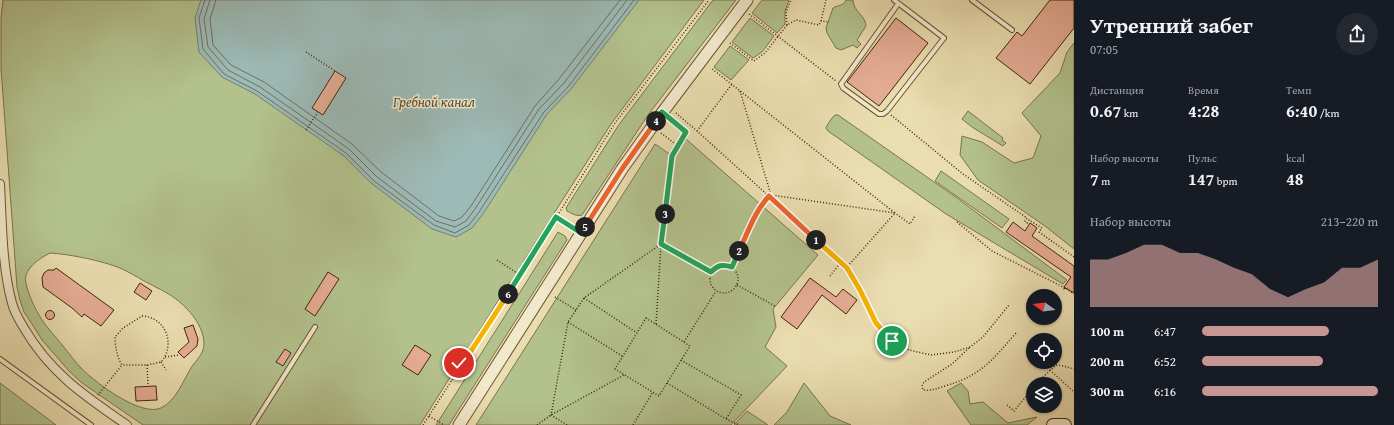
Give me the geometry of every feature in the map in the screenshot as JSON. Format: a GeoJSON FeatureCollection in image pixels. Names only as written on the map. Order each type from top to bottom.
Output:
{"type":"FeatureCollection","features":[{"type":"Feature","properties":{"kind":"main road"},"geometry":{"type":"LineString","coordinates":[[1053,425],[1065,425]]}},
{"type":"Feature","properties":{"kind":"street"},"geometry":{"type":"LineString","coordinates":[[459,425],[622,169],[662,112],[747,0]]}},
{"type":"Feature","properties":{"kind":"street"},"geometry":{"type":"LineString","coordinates":[[0,184],[5,258],[8,288],[12,304],[30,338],[42,355],[67,381],[127,425]]}},
{"type":"Feature","properties":{"kind":"lane"},"geometry":{"type":"LineString","coordinates":[[894,0],[944,38],[887,111],[883,114],[879,114],[873,112],[843,88],[841,84],[898,4]]}},
{"type":"Feature","properties":{"kind":"lane"},"geometry":{"type":"LineString","coordinates":[[972,0],[1012,30]]}},
{"type":"Feature","properties":{"kind":"lane"},"geometry":{"type":"LineString","coordinates":[[662,112],[686,132],[678,146]]}},
{"type":"Feature","properties":{"kind":"lane"},"geometry":{"type":"LineString","coordinates":[[556,217],[581,233]]}},
{"type":"Feature","properties":{"kind":"lane"},"geometry":{"type":"LineString","coordinates":[[253,425],[315,327]]}},
{"type":"Feature","properties":{"kind":"lane"},"geometry":{"type":"LineString","coordinates":[[0,359],[90,425]]}},
{"type":"Feature","properties":{"kind":"path"},"geometry":{"type":"LineString","coordinates":[[423,425],[520,275],[615,123],[709,0]]}},
{"type":"Feature","properties":{"kind":"path"},"geometry":{"type":"LineString","coordinates":[[787,25],[786,12],[791,0]]}},
{"type":"Feature","properties":{"kind":"path"},"geometry":{"type":"LineString","coordinates":[[821,21],[826,0]]}},
{"type":"Feature","properties":{"kind":"path"},"geometry":{"type":"LineString","coordinates":[[749,14],[841,84]]}},
{"type":"Feature","properties":{"kind":"path"},"geometry":{"type":"LineString","coordinates":[[730,42],[754,61],[765,53],[787,25],[796,20],[819,24],[821,21],[829,22]]}},
{"type":"Feature","properties":{"kind":"path"},"geometry":{"type":"LineString","coordinates":[[306,52],[335,71]]}},
{"type":"Feature","properties":{"kind":"path"},"geometry":{"type":"LineString","coordinates":[[711,68],[910,224],[915,216]]}},
{"type":"Feature","properties":{"kind":"path"},"geometry":{"type":"LineString","coordinates":[[697,131],[732,84]]}},
{"type":"Feature","properties":{"kind":"path"},"geometry":{"type":"LineString","coordinates":[[740,91],[770,196]]}},
{"type":"Feature","properties":{"kind":"path"},"geometry":{"type":"LineString","coordinates":[[887,111],[964,174],[1027,218],[1025,221],[1028,223],[1029,220],[1042,228],[1039,232],[1074,257]]}},
{"type":"Feature","properties":{"kind":"path"},"geometry":{"type":"LineString","coordinates":[[306,130],[318,112]]}},
{"type":"Feature","properties":{"kind":"path"},"geometry":{"type":"LineString","coordinates":[[676,113],[770,196],[847,268],[860,290],[876,323],[892,341],[909,350],[931,355],[954,352],[970,347]]}},
{"type":"Feature","properties":{"kind":"path"},"geometry":{"type":"LineString","coordinates":[[656,324],[661,244],[672,156],[678,146],[661,133]]}},
{"type":"Feature","properties":{"kind":"path"},"geometry":{"type":"LineString","coordinates":[[770,196],[895,213]]}},
{"type":"Feature","properties":{"kind":"path"},"geometry":{"type":"LineString","coordinates":[[732,267],[758,211],[762,204],[770,196]]}},
{"type":"Feature","properties":{"kind":"path"},"geometry":{"type":"LineString","coordinates":[[847,268],[895,213]]}},
{"type":"Feature","properties":{"kind":"path"},"geometry":{"type":"LineString","coordinates":[[957,222],[992,250],[1066,288],[1065,288],[1064,290],[1063,288],[1064,287],[1066,289],[1074,294]]}},
{"type":"Feature","properties":{"kind":"path"},"geometry":{"type":"LineString","coordinates":[[661,244],[711,272]]}},
{"type":"Feature","properties":{"kind":"path"},"geometry":{"type":"LineString","coordinates":[[552,415],[568,322],[584,298],[661,244]]}},
{"type":"Feature","properties":{"kind":"path"},"geometry":{"type":"LineString","coordinates":[[497,260],[520,275]]}},
{"type":"Feature","properties":{"kind":"path"},"geometry":{"type":"LineString","coordinates":[[830,276],[841,262]]}},
{"type":"Feature","properties":{"kind":"path"},"geometry":{"type":"LineString","coordinates":[[725,264],[732,267],[737,273],[737,285],[732,291],[723,294],[716,291],[711,286],[709,280],[711,272],[718,266],[725,264]]}},
{"type":"Feature","properties":{"kind":"path"},"geometry":{"type":"LineString","coordinates":[[737,285],[775,306]]}},
{"type":"Feature","properties":{"kind":"path"},"geometry":{"type":"LineString","coordinates":[[684,342],[716,291]]}},
{"type":"Feature","properties":{"kind":"path"},"geometry":{"type":"LineString","coordinates":[[554,296],[576,310]]}},
{"type":"Feature","properties":{"kind":"path"},"geometry":{"type":"LineString","coordinates":[[584,298],[637,333]]}},
{"type":"Feature","properties":{"kind":"path"},"geometry":{"type":"LineString","coordinates":[[1009,305],[983,337],[952,364],[924,382],[922,386],[923,390],[931,391],[978,372],[992,361],[1016,333]]}},
{"type":"Feature","properties":{"kind":"path"},"geometry":{"type":"LineString","coordinates":[[142,316],[150,316],[157,320],[167,335],[167,352],[165,357],[161,362],[147,365],[122,365],[119,361],[115,337],[123,328],[142,316]]}},
{"type":"Feature","properties":{"kind":"path"},"geometry":{"type":"LineString","coordinates":[[646,318],[690,346],[659,396],[615,369],[637,333],[646,318]]}},
{"type":"Feature","properties":{"kind":"path"},"geometry":{"type":"LineString","coordinates":[[568,322],[622,357]]}},
{"type":"Feature","properties":{"kind":"path"},"geometry":{"type":"LineString","coordinates":[[165,357],[179,355]]}},
{"type":"Feature","properties":{"kind":"path"},"geometry":{"type":"LineString","coordinates":[[681,360],[740,395],[726,419]]}},
{"type":"Feature","properties":{"kind":"path"},"geometry":{"type":"LineString","coordinates":[[161,362],[166,370]]}},
{"type":"Feature","properties":{"kind":"path"},"geometry":{"type":"LineString","coordinates":[[93,401],[122,365]]}},
{"type":"Feature","properties":{"kind":"path"},"geometry":{"type":"LineString","coordinates":[[147,365],[148,385]]}},
{"type":"Feature","properties":{"kind":"path"},"geometry":{"type":"LineString","coordinates":[[1044,377],[1056,366],[1063,366],[1074,370]]}},
{"type":"Feature","properties":{"kind":"path"},"geometry":{"type":"LineString","coordinates":[[1050,370],[1074,392]]}},
{"type":"Feature","properties":{"kind":"path"},"geometry":{"type":"LineString","coordinates":[[536,425],[624,375]]}},
{"type":"Feature","properties":{"kind":"path"},"geometry":{"type":"LineString","coordinates":[[667,383],[726,419],[739,425]]}},
{"type":"Feature","properties":{"kind":"path"},"geometry":{"type":"LineString","coordinates":[[633,425],[652,392]]}},
{"type":"Feature","properties":{"kind":"path"},"geometry":{"type":"LineString","coordinates":[[1007,405],[1014,411],[1026,396]]}},
{"type":"Feature","properties":{"kind":"path"},"geometry":{"type":"LineString","coordinates":[[552,415],[567,425]]}},
{"type":"Feature","properties":{"kind":"path"},"geometry":{"type":"LineString","coordinates":[[429,416],[444,425]]}},
{"type":"Feature","properties":{"kind":"green space","name":"Гребной канал"},"geometry":{"type":"Polygon","coordinates":[[[3,0],[704,0],[611,124],[420,425],[143,425],[82,383],[69,371],[42,340],[24,312],[17,287],[1,68],[1,18],[3,0]],[[50,253],[43,257],[33,265],[26,275],[26,285],[44,323],[82,369],[108,390],[142,408],[161,408],[166,405],[175,396],[204,348],[203,337],[199,324],[195,318],[172,296],[113,265],[76,256],[50,253]]]}},
{"type":"Feature","properties":{"kind":"green space"},"geometry":{"type":"Polygon","coordinates":[[[713,0],[736,0],[648,115],[582,215],[576,215],[567,211],[566,208],[618,126],[713,0]]]}},
{"type":"Feature","properties":{"kind":"green space"},"geometry":{"type":"Polygon","coordinates":[[[762,0],[789,0],[785,11],[785,24],[777,33],[752,13],[762,0]]]}},
{"type":"Feature","properties":{"kind":"green space"},"geometry":{"type":"Polygon","coordinates":[[[846,0],[853,0],[855,7],[864,19],[866,26],[857,40],[861,44],[857,48],[853,45],[841,50],[836,48],[827,33],[826,28],[833,8],[842,4],[846,0]]]}},
{"type":"Feature","properties":{"kind":"green space"},"geometry":{"type":"Polygon","coordinates":[[[750,18],[774,36],[762,52],[753,58],[732,42],[750,18]]]}},
{"type":"Feature","properties":{"kind":"green space"},"geometry":{"type":"Polygon","coordinates":[[[1074,43],[1074,249],[1045,226],[978,180],[960,155],[962,136],[982,142],[1014,163],[1033,158],[1041,136],[1022,113],[1060,73],[1067,52],[1074,43]]]}},
{"type":"Feature","properties":{"kind":"green space"},"geometry":{"type":"Polygon","coordinates":[[[730,46],[749,60],[731,80],[714,67],[730,46]]]}},
{"type":"Feature","properties":{"kind":"green space"},"geometry":{"type":"Polygon","coordinates":[[[968,111],[1003,138],[1002,140],[1006,143],[1003,146],[962,119],[968,111]]]}},
{"type":"Feature","properties":{"kind":"green space"},"geometry":{"type":"Polygon","coordinates":[[[835,115],[838,115],[957,198],[1067,280],[1063,284],[946,214],[828,131],[826,128],[835,115]]]}},
{"type":"Feature","properties":{"kind":"green space"},"geometry":{"type":"Polygon","coordinates":[[[686,139],[818,255],[773,309],[776,327],[765,347],[787,366],[731,425],[476,425],[655,144],[674,157],[686,139]]]}},
{"type":"Feature","properties":{"kind":"green space"},"geometry":{"type":"Polygon","coordinates":[[[941,171],[1009,219],[1002,228],[935,181],[941,171]]]}},
{"type":"Feature","properties":{"kind":"green space"},"geometry":{"type":"Polygon","coordinates":[[[558,232],[565,236],[567,240],[449,425],[436,425],[558,232]]]}},
{"type":"Feature","properties":{"kind":"green space"},"geometry":{"type":"Polygon","coordinates":[[[0,383],[56,425],[0,425],[0,383]]]}},
{"type":"Feature","properties":{"kind":"green space"},"geometry":{"type":"Polygon","coordinates":[[[804,383],[830,416],[851,425],[774,425],[787,412],[804,383]]]}},
{"type":"Feature","properties":{"kind":"green space"},"geometry":{"type":"Polygon","coordinates":[[[961,383],[968,391],[970,404],[983,402],[1008,423],[1037,417],[1027,425],[971,425],[947,391],[961,383]]]}},
{"type":"Feature","properties":{"kind":"green space"},"geometry":{"type":"Polygon","coordinates":[[[747,411],[768,425],[734,425],[747,411]]]}},
{"type":"Feature","properties":{"kind":"water","name":"Гребной канал"},"geometry":{"type":"Polygon","coordinates":[[[201,0],[639,0],[571,89],[547,114],[483,214],[472,228],[456,237],[432,229],[371,183],[344,156],[255,94],[222,77],[199,52],[195,18],[201,0]]]}},
{"type":"Feature","properties":{"kind":"building"},"geometry":{"type":"Polygon","coordinates":[[[1050,0],[1074,0],[1074,28],[1030,84],[996,58],[1017,32],[1022,36],[1050,0]]]}},
{"type":"Feature","properties":{"kind":"building"},"geometry":{"type":"Polygon","coordinates":[[[896,18],[928,43],[879,106],[847,82],[896,18]]]}},
{"type":"Feature","properties":{"kind":"building"},"geometry":{"type":"Polygon","coordinates":[[[335,71],[346,78],[323,115],[312,108],[335,71]]]}},
{"type":"Feature","properties":{"kind":"building"},"geometry":{"type":"Polygon","coordinates":[[[1013,222],[1025,231],[1030,223],[1037,228],[1032,236],[1074,266],[1074,293],[1064,287],[1071,277],[1006,232],[1013,222]]]}},
{"type":"Feature","properties":{"kind":"building"},"geometry":{"type":"Polygon","coordinates":[[[56,268],[114,310],[101,326],[84,314],[82,317],[43,287],[42,278],[44,273],[48,270],[54,270],[56,268]]]}},
{"type":"Feature","properties":{"kind":"building"},"geometry":{"type":"Polygon","coordinates":[[[328,272],[339,279],[315,316],[305,309],[328,272]]]}},
{"type":"Feature","properties":{"kind":"building"},"geometry":{"type":"Polygon","coordinates":[[[810,278],[836,297],[843,289],[857,300],[846,314],[822,295],[797,329],[781,317],[810,278]]]}},
{"type":"Feature","properties":{"kind":"building"},"geometry":{"type":"Polygon","coordinates":[[[140,283],[152,291],[146,300],[134,292],[140,283]]]}},
{"type":"Feature","properties":{"kind":"building"},"geometry":{"type":"Polygon","coordinates":[[[50,310],[55,315],[50,320],[45,315],[50,310]]]}},
{"type":"Feature","properties":{"kind":"building"},"geometry":{"type":"Polygon","coordinates":[[[193,325],[198,339],[197,346],[184,358],[178,352],[189,342],[184,328],[193,325]]]}},
{"type":"Feature","properties":{"kind":"building"},"geometry":{"type":"Polygon","coordinates":[[[415,345],[431,355],[418,375],[402,365],[415,345]]]}},
{"type":"Feature","properties":{"kind":"building"},"geometry":{"type":"Polygon","coordinates":[[[285,349],[291,353],[283,366],[276,362],[285,349]]]}},
{"type":"Feature","properties":{"kind":"building"},"geometry":{"type":"Polygon","coordinates":[[[156,386],[157,400],[136,401],[135,387],[156,386]]]}},
{"type":"Feature","properties":{"kind":"route"},"geometry":{"type":"LineString","coordinates":[[459,363],[462,365],[556,217],[581,233],[622,169],[662,112],[686,132],[672,156],[661,244],[711,272],[718,266],[725,264],[732,267],[758,211],[769,196],[847,268],[860,290],[876,323],[892,341]]}}]}
